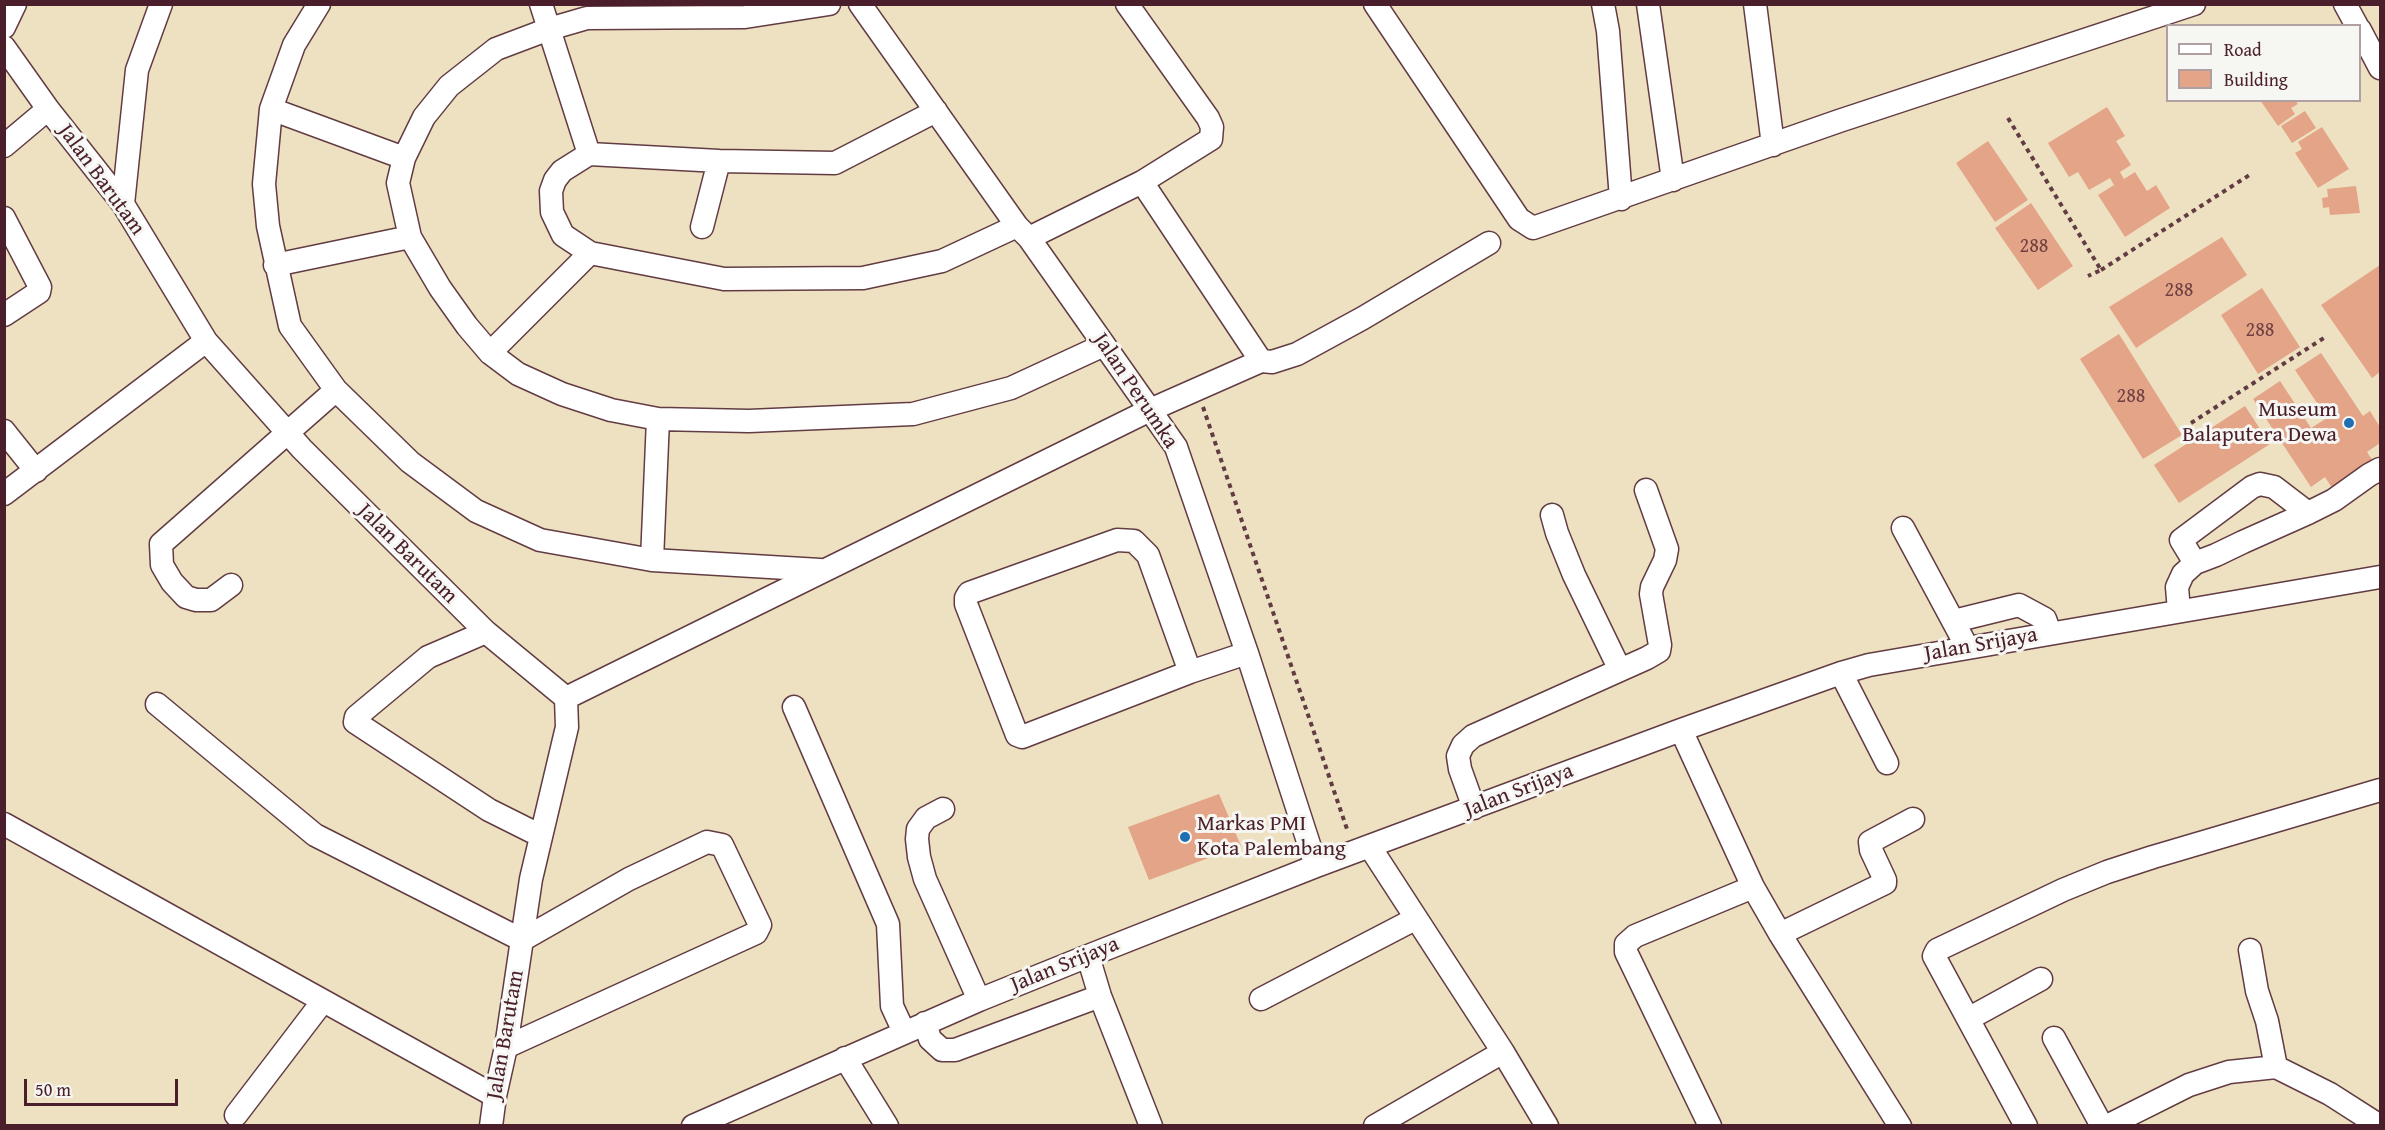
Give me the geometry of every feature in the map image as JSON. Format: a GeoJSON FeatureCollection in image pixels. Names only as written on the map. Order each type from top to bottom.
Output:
{"type":"FeatureCollection","features":[{"type":"Feature","properties":{"kind":"street"},"geometry":{"type":"LineString","coordinates":[[4,27],[15,4]]}},
{"type":"Feature","properties":{"kind":"street"},"geometry":{"type":"LineString","coordinates":[[123,204],[137,70],[161,4]]}},
{"type":"Feature","properties":{"kind":"street"},"geometry":{"type":"LineString","coordinates":[[319,4],[294,45],[271,109],[264,184],[275,265],[290,326],[336,390],[410,462],[476,511],[540,540],[652,560],[823,570]]}},
{"type":"Feature","properties":{"kind":"street"},"geometry":{"type":"LineString","coordinates":[[541,4],[589,154]]}},
{"type":"Feature","properties":{"kind":"street"},"geometry":{"type":"LineString","coordinates":[[829,4],[745,17],[587,18],[549,29],[496,49],[449,86],[424,117],[404,158],[398,183],[410,237],[440,288],[467,326],[490,353],[518,374],[562,394],[611,410],[658,419],[749,421],[913,414],[1011,388],[1104,345]]}},
{"type":"Feature","properties":{"kind":"street","name":"Jalan Perumka"},"geometry":{"type":"LineString","coordinates":[[860,4],[1176,447],[1247,653],[1316,866]]}},
{"type":"Feature","properties":{"kind":"street"},"geometry":{"type":"LineString","coordinates":[[936,111],[835,163],[718,161],[589,154],[562,171],[555,180],[551,191],[552,212],[563,235],[590,253],[724,279],[863,278],[942,261],[1023,232],[1142,182],[1211,139],[1212,128],[1208,118],[1126,4]]}},
{"type":"Feature","properties":{"kind":"street"},"geometry":{"type":"LineString","coordinates":[[1375,4],[1519,219],[1533,228],[2194,4]]}},
{"type":"Feature","properties":{"kind":"street"},"geometry":{"type":"LineString","coordinates":[[1603,4],[1608,31],[1621,199]]}},
{"type":"Feature","properties":{"kind":"street"},"geometry":{"type":"LineString","coordinates":[[1647,4],[1673,180]]}},
{"type":"Feature","properties":{"kind":"street"},"geometry":{"type":"LineString","coordinates":[[1755,4],[1773,145]]}},
{"type":"Feature","properties":{"kind":"street"},"geometry":{"type":"LineString","coordinates":[[2345,4],[2356,24]]}},
{"type":"Feature","properties":{"kind":"street"},"geometry":{"type":"LineString","coordinates":[[2361,32],[2380,68]]}},
{"type":"Feature","properties":{"kind":"street","name":"Jalan Barutam"},"geometry":{"type":"LineString","coordinates":[[4,47],[48,109],[123,204],[206,341],[287,432],[486,632],[566,698],[567,727],[531,879],[506,1047],[491,1125]]}},
{"type":"Feature","properties":{"kind":"street"},"geometry":{"type":"LineString","coordinates":[[4,146],[48,109]]}},
{"type":"Feature","properties":{"kind":"street"},"geometry":{"type":"LineString","coordinates":[[271,109],[404,158]]}},
{"type":"Feature","properties":{"kind":"street"},"geometry":{"type":"LineString","coordinates":[[702,227],[718,161]]}},
{"type":"Feature","properties":{"kind":"street"},"geometry":{"type":"LineString","coordinates":[[1142,182],[1261,361]]}},
{"type":"Feature","properties":{"kind":"street"},"geometry":{"type":"LineString","coordinates":[[4,218],[40,289],[4,315]]}},
{"type":"Feature","properties":{"kind":"street"},"geometry":{"type":"LineString","coordinates":[[275,265],[410,237]]}},
{"type":"Feature","properties":{"kind":"street"},"geometry":{"type":"LineString","coordinates":[[566,698],[1150,410],[1261,361],[1272,362],[1297,354],[1363,318],[1489,243]]}},
{"type":"Feature","properties":{"kind":"street"},"geometry":{"type":"LineString","coordinates":[[490,353],[590,253]]}},
{"type":"Feature","properties":{"kind":"street"},"geometry":{"type":"LineString","coordinates":[[4,494],[206,341]]}},
{"type":"Feature","properties":{"kind":"street"},"geometry":{"type":"LineString","coordinates":[[231,585],[211,600],[186,597],[172,582],[162,565],[161,544],[336,390]]}},
{"type":"Feature","properties":{"kind":"street"},"geometry":{"type":"LineString","coordinates":[[652,560],[658,419]]}},
{"type":"Feature","properties":{"kind":"street"},"geometry":{"type":"LineString","coordinates":[[4,431],[36,471]]}},
{"type":"Feature","properties":{"kind":"street"},"geometry":{"type":"LineString","coordinates":[[2179,611],[2177,587],[2183,574],[2195,563],[2334,500],[2380,469]]}},
{"type":"Feature","properties":{"kind":"street"},"geometry":{"type":"LineString","coordinates":[[2195,563],[2181,543],[2182,538],[2252,487],[2267,484],[2274,487],[2308,513]]}},
{"type":"Feature","properties":{"kind":"street"},"geometry":{"type":"LineString","coordinates":[[1474,808],[1460,769],[1458,756],[1463,745],[1473,736],[1659,651],[1660,645],[1651,594],[1665,560],[1667,549],[1646,490]]}},
{"type":"Feature","properties":{"kind":"street"},"geometry":{"type":"LineString","coordinates":[[1552,514],[1574,575],[1620,670]]}},
{"type":"Feature","properties":{"kind":"street"},"geometry":{"type":"LineString","coordinates":[[1903,528],[1967,648]]}},
{"type":"Feature","properties":{"kind":"street"},"geometry":{"type":"LineString","coordinates":[[1190,672],[1148,555],[1134,541],[1117,540],[969,593],[966,598],[966,604],[1017,735],[1029,735],[1190,672],[1247,653]]}},
{"type":"Feature","properties":{"kind":"street","name":"Jalan Srijaya"},"geometry":{"type":"LineString","coordinates":[[693,1125],[979,1000],[1316,866],[1681,730],[1841,674],[1869,665],[2380,577]]}},
{"type":"Feature","properties":{"kind":"street"},"geometry":{"type":"LineString","coordinates":[[1954,621],[2019,605],[2045,619],[2050,633]]}},
{"type":"Feature","properties":{"kind":"street"},"geometry":{"type":"LineString","coordinates":[[486,632],[428,657],[356,717],[355,722],[489,810],[541,836]]}},
{"type":"Feature","properties":{"kind":"street"},"geometry":{"type":"LineString","coordinates":[[1841,674],[1887,763]]}},
{"type":"Feature","properties":{"kind":"street"},"geometry":{"type":"LineString","coordinates":[[157,704],[315,835],[522,940],[629,879],[707,842],[722,844],[760,925],[756,933],[506,1047]]}},
{"type":"Feature","properties":{"kind":"street"},"geometry":{"type":"LineString","coordinates":[[794,707],[888,924],[892,1006],[904,1032]]}},
{"type":"Feature","properties":{"kind":"street"},"geometry":{"type":"LineString","coordinates":[[1681,730],[1753,887],[1900,1125]]}},
{"type":"Feature","properties":{"kind":"street"},"geometry":{"type":"LineString","coordinates":[[2026,1125],[1934,957],[1937,950],[2062,890],[2107,872],[2380,790]]}},
{"type":"Feature","properties":{"kind":"street"},"geometry":{"type":"LineString","coordinates":[[943,809],[926,818],[918,829],[919,857],[926,879],[979,1000]]}},
{"type":"Feature","properties":{"kind":"street"},"geometry":{"type":"LineString","coordinates":[[1780,934],[1885,883],[1871,850],[1870,842],[1913,819]]}},
{"type":"Feature","properties":{"kind":"street"},"geometry":{"type":"LineString","coordinates":[[4,824],[495,1096]]}},
{"type":"Feature","properties":{"kind":"street"},"geometry":{"type":"LineString","coordinates":[[1362,850],[1415,919],[1503,1052],[1546,1125]]}},
{"type":"Feature","properties":{"kind":"street"},"geometry":{"type":"LineString","coordinates":[[1710,1125],[1626,952],[1626,944],[1644,932],[1753,887]]}},
{"type":"Feature","properties":{"kind":"street"},"geometry":{"type":"LineString","coordinates":[[1261,999],[1415,919]]}},
{"type":"Feature","properties":{"kind":"street"},"geometry":{"type":"LineString","coordinates":[[2250,950],[2256,991],[2267,1021],[2276,1067]]}},
{"type":"Feature","properties":{"kind":"street"},"geometry":{"type":"LineString","coordinates":[[1088,956],[1100,996],[1151,1125]]}},
{"type":"Feature","properties":{"kind":"street"},"geometry":{"type":"LineString","coordinates":[[1968,1019],[2041,979]]}},
{"type":"Feature","properties":{"kind":"street"},"geometry":{"type":"LineString","coordinates":[[925,1023],[930,1039],[942,1050],[955,1050],[1100,996]]}},
{"type":"Feature","properties":{"kind":"street"},"geometry":{"type":"LineString","coordinates":[[236,1115],[323,1001]]}},
{"type":"Feature","properties":{"kind":"street"},"geometry":{"type":"LineString","coordinates":[[2054,1038],[2102,1125]]}},
{"type":"Feature","properties":{"kind":"street"},"geometry":{"type":"LineString","coordinates":[[1376,1125],[1503,1052]]}},
{"type":"Feature","properties":{"kind":"street"},"geometry":{"type":"LineString","coordinates":[[845,1058],[887,1125]]}},
{"type":"Feature","properties":{"kind":"street"},"geometry":{"type":"LineString","coordinates":[[2107,1125],[2189,1084],[2229,1072],[2276,1067],[2330,1094],[2380,1125]]}},
{"type":"Feature","properties":{"kind":"path"},"geometry":{"type":"LineString","coordinates":[[2008,118],[2101,270]]}},
{"type":"Feature","properties":{"kind":"path"},"geometry":{"type":"LineString","coordinates":[[2088,276],[2101,270],[2251,174]]}},
{"type":"Feature","properties":{"kind":"path"},"geometry":{"type":"LineString","coordinates":[[2191,423],[2327,336]]}},
{"type":"Feature","properties":{"kind":"path"},"geometry":{"type":"LineString","coordinates":[[1197,389],[1362,850]]}},
{"type":"Feature","properties":{"kind":"building"},"geometry":{"type":"Polygon","coordinates":[[[2261,102],[2296,102],[2298,104],[2291,108],[2295,114],[2278,126],[2261,102]]]}},
{"type":"Feature","properties":{"kind":"building"},"geometry":{"type":"Polygon","coordinates":[[[2107,107],[2125,136],[2116,141],[2131,165],[2120,172],[2124,179],[2135,172],[2147,191],[2156,185],[2170,208],[2125,237],[2098,195],[2114,185],[2110,178],[2089,190],[2078,172],[2069,177],[2048,143],[2107,107]]]}},
{"type":"Feature","properties":{"kind":"building"},"geometry":{"type":"Polygon","coordinates":[[[2305,111],[2316,128],[2292,143],[2281,126],[2305,111]]]}},
{"type":"Feature","properties":{"kind":"building"},"geometry":{"type":"Polygon","coordinates":[[[2322,127],[2349,169],[2318,188],[2295,153],[2302,149],[2298,142],[2322,127]]]}},
{"type":"Feature","properties":{"kind":"building"},"geometry":{"type":"Polygon","coordinates":[[[1988,141],[2028,200],[1995,222],[1956,163],[1988,141]]]}},
{"type":"Feature","properties":{"kind":"building"},"geometry":{"type":"Polygon","coordinates":[[[2356,186],[2360,213],[2330,215],[2329,207],[2323,208],[2322,198],[2328,197],[2327,189],[2356,186]]]}},
{"type":"Feature","properties":{"kind":"building"},"geometry":{"type":"Polygon","coordinates":[[[2031,203],[2073,266],[2038,290],[1995,228],[2031,203]]]}},
{"type":"Feature","properties":{"kind":"building","name":"Museum Balaputera Dewa"},"geometry":{"type":"Polygon","coordinates":[[[2222,237],[2247,275],[2136,348],[2109,307],[2222,237]]]}},
{"type":"Feature","properties":{"kind":"building","name":"Museum Balaputera Dewa"},"geometry":{"type":"Polygon","coordinates":[[[2380,265],[2380,372],[2372,378],[2321,305],[2380,265]]]}},
{"type":"Feature","properties":{"kind":"building","name":"Museum Balaputera Dewa"},"geometry":{"type":"Polygon","coordinates":[[[2262,288],[2300,347],[2258,374],[2221,315],[2262,288]]]}},
{"type":"Feature","properties":{"kind":"building","name":"Museum Balaputera Dewa"},"geometry":{"type":"Polygon","coordinates":[[[2119,334],[2182,435],[2143,459],[2080,359],[2119,334]]]}},
{"type":"Feature","properties":{"kind":"building","name":"Museum Balaputera Dewa"},"geometry":{"type":"Polygon","coordinates":[[[2321,353],[2363,416],[2370,411],[2380,427],[2380,443],[2367,452],[2375,464],[2334,491],[2325,477],[2311,487],[2253,399],[2280,381],[2311,428],[2327,418],[2295,370],[2321,353]]]}},
{"type":"Feature","properties":{"kind":"building","name":"Museum Balaputera Dewa"},"geometry":{"type":"Polygon","coordinates":[[[2245,406],[2270,444],[2179,503],[2154,465],[2245,406]]]}},
{"type":"Feature","properties":{"kind":"building","name":"Markas PMI Kota Palembang"},"geometry":{"type":"Polygon","coordinates":[[[1219,794],[1241,846],[1149,880],[1128,827],[1219,794]]]}},
{"type":"Feature","properties":{"kind":"place","name":"Museum Balaputera Dewa"},"geometry":{"type":"Point","coordinates":[2349,423]}},
{"type":"Feature","properties":{"kind":"place","name":"Markas PMI Kota Palembang"},"geometry":{"type":"Point","coordinates":[1185,837]}}]}
